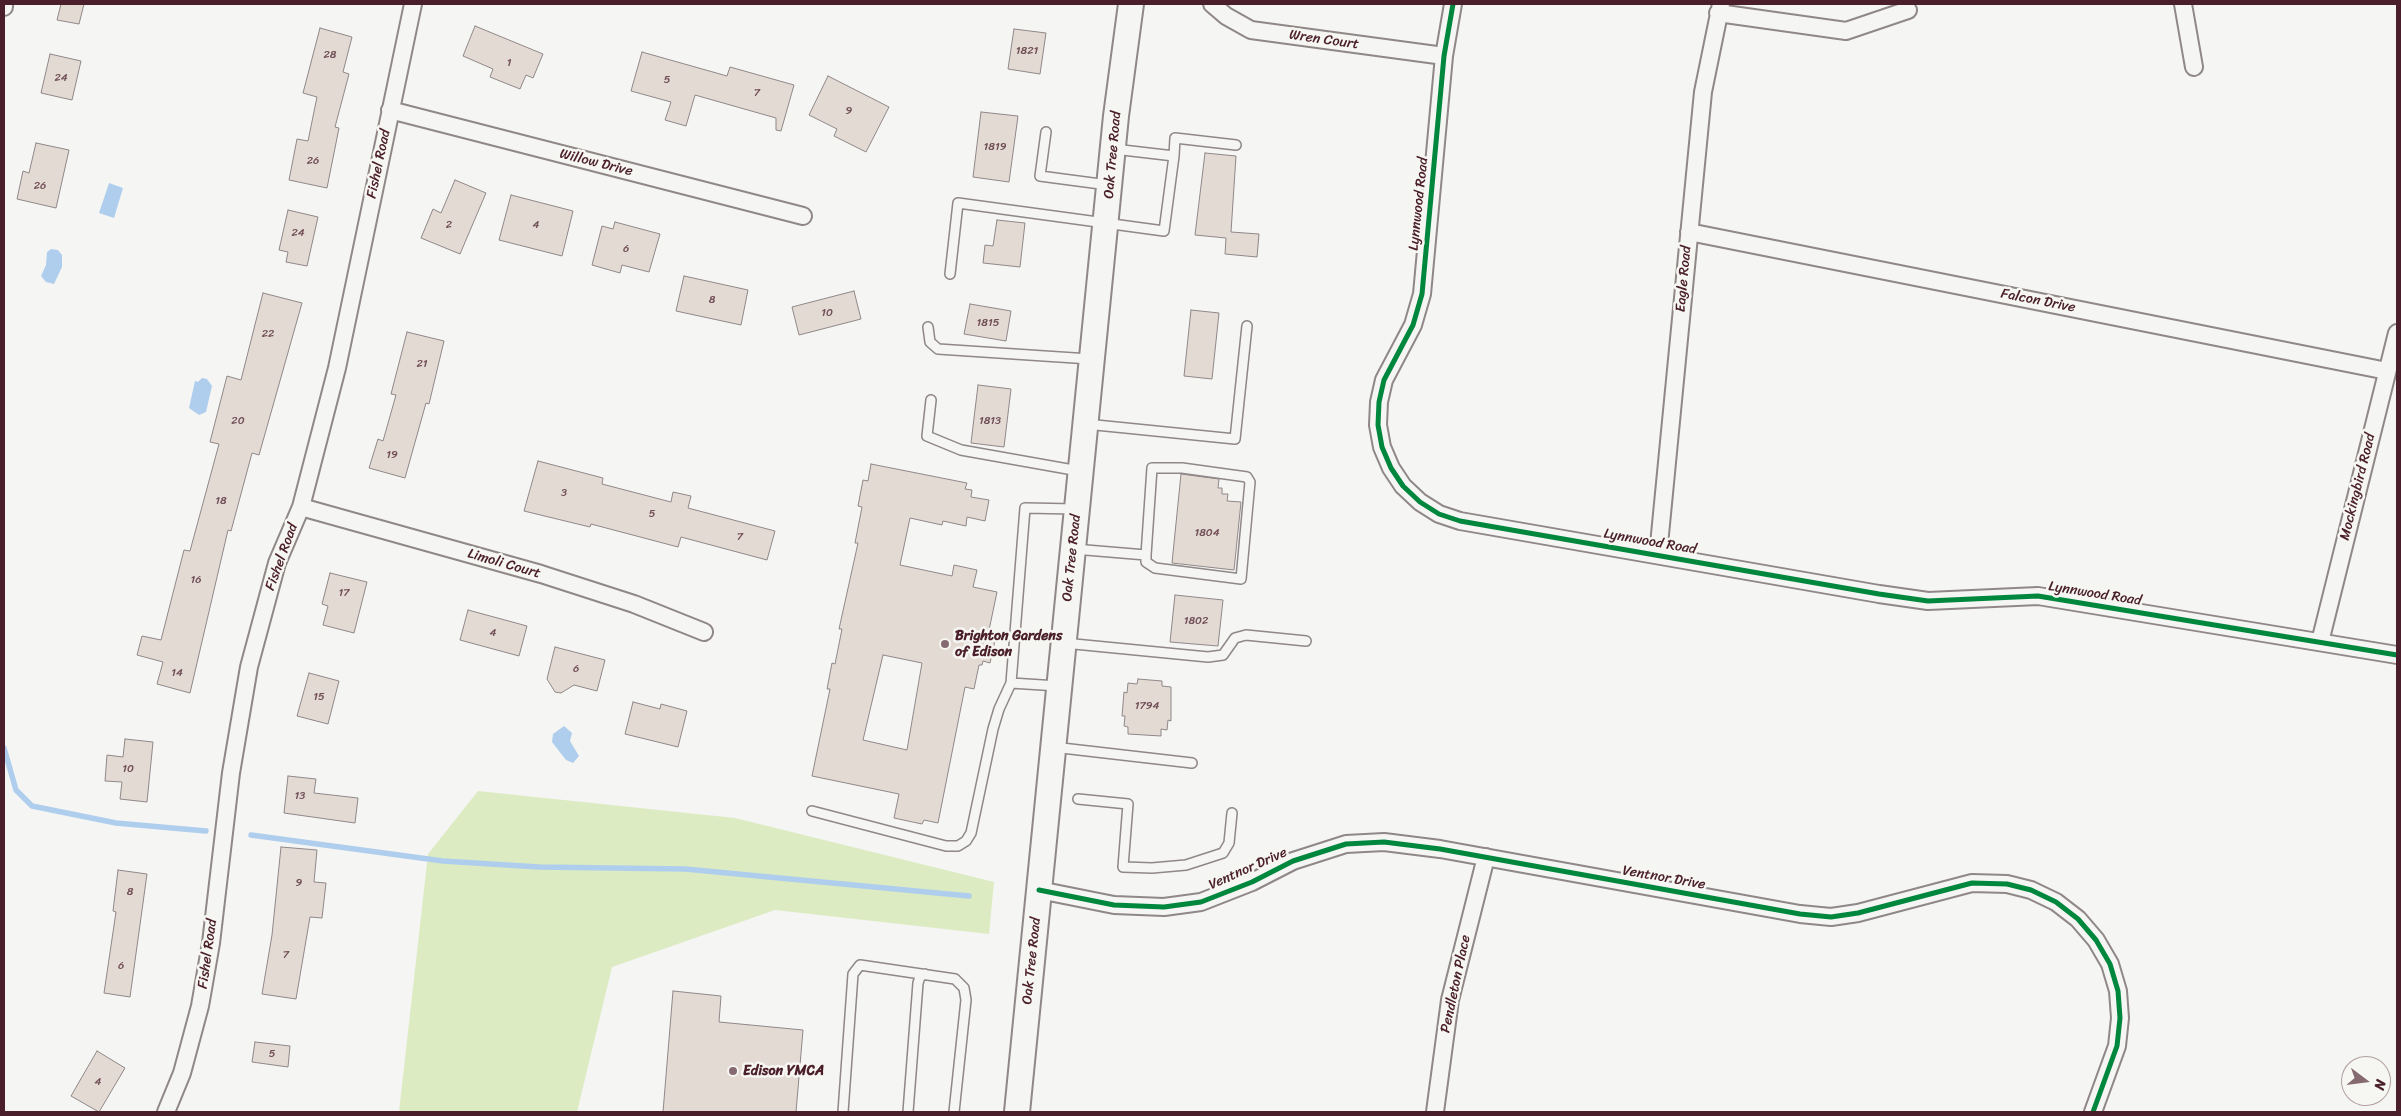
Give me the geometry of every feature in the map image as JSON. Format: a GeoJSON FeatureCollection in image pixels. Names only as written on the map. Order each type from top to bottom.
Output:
{"type":"FeatureCollection","features":[{"type":"Feature","properties":{"kind":"main road","name":"Oak Tree Road"},"geometry":{"type":"LineString","coordinates":[[1017,1112],[1110,186],[1131,4]]}},
{"type":"Feature","properties":{"kind":"street","name":"Fishel Road"},"geometry":{"type":"LineString","coordinates":[[166,1112],[182,1072],[200,1006],[211,943],[230,773],[249,667],[277,564],[301,507],[337,368],[413,4]]}},
{"type":"Feature","properties":{"kind":"street","name":"Wren Court"},"geometry":{"type":"LineString","coordinates":[[1212,4],[1226,16],[1251,30],[1444,56]]}},
{"type":"Feature","properties":{"kind":"street","name":"Lynnwood Road"},"geometry":{"type":"LineString","coordinates":[[1453,4],[1444,56],[1422,294],[1413,325],[1384,380],[1379,402],[1378,425],[1391,468],[1404,486],[1420,502],[1439,514],[1460,521],[1928,601],[2038,596],[2397,655]]}},
{"type":"Feature","properties":{"kind":"street"},"geometry":{"type":"LineString","coordinates":[[2183,4],[2194,67]]}},
{"type":"Feature","properties":{"kind":"street"},"geometry":{"type":"LineString","coordinates":[[1720,8],[1846,31],[1908,10]]}},
{"type":"Feature","properties":{"kind":"street","name":"Eagle Road"},"geometry":{"type":"LineString","coordinates":[[1658,555],[1703,92],[1720,8]]}},
{"type":"Feature","properties":{"kind":"street","name":"Willow Drive"},"geometry":{"type":"LineString","coordinates":[[390,110],[803,216]]}},
{"type":"Feature","properties":{"kind":"street","name":"Falcon Drive"},"geometry":{"type":"LineString","coordinates":[[1689,232],[2387,371]]}},
{"type":"Feature","properties":{"kind":"street","name":"Mockingbird Road"},"geometry":{"type":"LineString","coordinates":[[2320,642],[2397,333]]}},
{"type":"Feature","properties":{"kind":"street","name":"Limoli Court"},"geometry":{"type":"LineString","coordinates":[[301,507],[541,574],[634,604],[704,632]]}},
{"type":"Feature","properties":{"kind":"street","name":"Ventnor Drive"},"geometry":{"type":"LineString","coordinates":[[1039,890],[1114,905],[1164,907],[1201,902],[1252,882],[1292,861],[1346,844],[1384,842],[1486,857],[1800,914],[1830,917],[1858,913],[1972,883],[2007,884],[2031,890],[2056,902],[2078,919],[2101,948],[2110,964],[2118,991],[2120,1018],[2116,1046],[2093,1112]]}},
{"type":"Feature","properties":{"kind":"street","name":"Pendleton Place"},"geometry":{"type":"LineString","coordinates":[[1435,1112],[1450,1000],[1486,857]]}},
{"type":"Feature","properties":{"kind":"lane"},"geometry":{"type":"LineString","coordinates":[[1046,132],[1040,176],[1110,186]]}},
{"type":"Feature","properties":{"kind":"lane"},"geometry":{"type":"LineString","coordinates":[[950,274],[958,203],[1164,230],[1176,138],[1236,145]]}},
{"type":"Feature","properties":{"kind":"lane"},"geometry":{"type":"LineString","coordinates":[[1114,149],[1174,156]]}},
{"type":"Feature","properties":{"kind":"lane"},"geometry":{"type":"LineString","coordinates":[[1086,424],[1235,439],[1247,326]]}},
{"type":"Feature","properties":{"kind":"lane"},"geometry":{"type":"LineString","coordinates":[[928,327],[930,342],[938,349],[1093,359]]}},
{"type":"Feature","properties":{"kind":"lane"},"geometry":{"type":"LineString","coordinates":[[931,400],[927,436],[962,450],[1082,471]]}},
{"type":"Feature","properties":{"kind":"lane"},"geometry":{"type":"LineString","coordinates":[[1152,468],[1182,468],[1247,477],[1250,482],[1241,580],[1155,568],[1146,562],[1146,555],[1152,468]]}},
{"type":"Feature","properties":{"kind":"lane"},"geometry":{"type":"LineString","coordinates":[[812,811],[946,846],[958,846],[966,842],[971,833],[993,729],[999,708],[1011,683],[1025,508],[1078,509]]}},
{"type":"Feature","properties":{"kind":"lane"},"geometry":{"type":"LineString","coordinates":[[1073,548],[1146,555]]}},
{"type":"Feature","properties":{"kind":"lane"},"geometry":{"type":"LineString","coordinates":[[1064,643],[1208,657],[1223,655],[1235,638],[1246,635],[1306,641]]}},
{"type":"Feature","properties":{"kind":"lane"},"geometry":{"type":"LineString","coordinates":[[1011,683],[1059,686]]}},
{"type":"Feature","properties":{"kind":"lane"},"geometry":{"type":"LineString","coordinates":[[1053,747],[1192,763]]}},
{"type":"Feature","properties":{"kind":"lane"},"geometry":{"type":"LineString","coordinates":[[1078,799],[1128,804],[1123,867],[1152,868],[1186,865],[1223,853],[1229,843],[1232,813]]}},
{"type":"Feature","properties":{"kind":"lane"},"geometry":{"type":"LineString","coordinates":[[843,1112],[853,974],[860,965],[955,979],[964,988],[966,1000],[954,1112]]}},
{"type":"Feature","properties":{"kind":"lane"},"geometry":{"type":"LineString","coordinates":[[908,1112],[918,983],[920,977],[925,974]]}},
{"type":"Feature","properties":{"kind":"green space"},"geometry":{"type":"Polygon","coordinates":[[[478,791],[735,818],[994,882],[989,934],[775,910],[612,967],[577,1112],[399,1112],[428,854],[478,791]]]}},
{"type":"Feature","properties":{"kind":"water"},"geometry":{"type":"Polygon","coordinates":[[[109,183],[123,188],[114,218],[99,213],[109,183]]]}},
{"type":"Feature","properties":{"kind":"water"},"geometry":{"type":"Polygon","coordinates":[[[51,249],[58,250],[62,255],[62,267],[54,284],[46,282],[41,276],[46,265],[47,252],[51,249]]]}},
{"type":"Feature","properties":{"kind":"water"},"geometry":{"type":"Polygon","coordinates":[[[202,378],[207,379],[212,386],[206,412],[199,415],[189,408],[195,381],[198,382],[202,378]]]}},
{"type":"Feature","properties":{"kind":"water"},"geometry":{"type":"Polygon","coordinates":[[[564,726],[572,733],[570,741],[579,756],[573,763],[566,760],[552,742],[553,734],[564,726]]]}},
{"type":"Feature","properties":{"kind":"building"},"geometry":{"type":"Polygon","coordinates":[[[61,4],[84,4],[79,24],[57,20],[61,4]]]}},
{"type":"Feature","properties":{"kind":"building"},"geometry":{"type":"Polygon","coordinates":[[[475,26],[543,54],[533,78],[526,75],[520,89],[490,77],[493,69],[463,56],[475,26]]]}},
{"type":"Feature","properties":{"kind":"building"},"geometry":{"type":"Polygon","coordinates":[[[320,28],[352,37],[343,72],[349,74],[335,127],[339,128],[327,188],[289,180],[297,139],[308,141],[317,97],[303,93],[320,28]]]}},
{"type":"Feature","properties":{"kind":"building"},"geometry":{"type":"Polygon","coordinates":[[[1014,29],[1046,33],[1040,74],[1008,69],[1014,29]]]}},
{"type":"Feature","properties":{"kind":"building"},"geometry":{"type":"Polygon","coordinates":[[[642,52],[727,76],[730,67],[794,85],[781,131],[776,130],[776,118],[695,95],[686,126],[665,120],[671,102],[631,91],[642,52]]]}},
{"type":"Feature","properties":{"kind":"building"},"geometry":{"type":"Polygon","coordinates":[[[50,54],[81,61],[72,100],[41,93],[50,54]]]}},
{"type":"Feature","properties":{"kind":"building"},"geometry":{"type":"Polygon","coordinates":[[[828,76],[889,107],[866,152],[834,136],[837,129],[809,115],[828,76]]]}},
{"type":"Feature","properties":{"kind":"building"},"geometry":{"type":"Polygon","coordinates":[[[981,112],[1018,116],[1009,182],[973,177],[981,112]]]}},
{"type":"Feature","properties":{"kind":"building"},"geometry":{"type":"Polygon","coordinates":[[[36,143],[69,150],[56,208],[17,199],[23,171],[29,173],[36,143]]]}},
{"type":"Feature","properties":{"kind":"building"},"geometry":{"type":"Polygon","coordinates":[[[1205,153],[1236,156],[1231,232],[1259,234],[1257,257],[1225,254],[1226,238],[1195,235],[1205,153]]]}},
{"type":"Feature","properties":{"kind":"building"},"geometry":{"type":"Polygon","coordinates":[[[455,180],[486,193],[460,254],[421,238],[433,209],[441,213],[455,180]]]}},
{"type":"Feature","properties":{"kind":"building"},"geometry":{"type":"Polygon","coordinates":[[[511,195],[573,211],[562,256],[499,240],[511,195]]]}},
{"type":"Feature","properties":{"kind":"building"},"geometry":{"type":"Polygon","coordinates":[[[288,210],[318,217],[307,266],[286,262],[288,252],[279,250],[288,210]]]}},
{"type":"Feature","properties":{"kind":"building"},"geometry":{"type":"Polygon","coordinates":[[[997,220],[1025,223],[1020,267],[983,263],[985,245],[993,246],[997,220]]]}},
{"type":"Feature","properties":{"kind":"building"},"geometry":{"type":"Polygon","coordinates":[[[615,222],[660,234],[649,272],[622,265],[620,273],[592,265],[602,226],[613,229],[615,222]]]}},
{"type":"Feature","properties":{"kind":"building"},"geometry":{"type":"Polygon","coordinates":[[[684,276],[748,290],[741,325],[676,311],[684,276]]]}},
{"type":"Feature","properties":{"kind":"building"},"geometry":{"type":"Polygon","coordinates":[[[854,291],[861,319],[799,335],[792,307],[854,291]]]}},
{"type":"Feature","properties":{"kind":"building"},"geometry":{"type":"Polygon","coordinates":[[[263,293],[302,303],[259,455],[252,453],[231,531],[228,530],[190,693],[157,684],[163,662],[137,655],[142,636],[161,640],[184,550],[190,551],[219,444],[210,442],[227,376],[241,380],[263,293]]]}},
{"type":"Feature","properties":{"kind":"building"},"geometry":{"type":"Polygon","coordinates":[[[970,304],[1011,311],[1006,341],[964,334],[970,304]]]}},
{"type":"Feature","properties":{"kind":"building"},"geometry":{"type":"Polygon","coordinates":[[[1191,310],[1219,313],[1212,379],[1184,376],[1191,310]]]}},
{"type":"Feature","properties":{"kind":"building"},"geometry":{"type":"Polygon","coordinates":[[[407,332],[444,341],[429,404],[426,403],[405,478],[369,468],[378,439],[383,441],[396,395],[391,394],[407,332]]]}},
{"type":"Feature","properties":{"kind":"building"},"geometry":{"type":"Polygon","coordinates":[[[978,385],[1011,389],[1004,447],[971,443],[978,385]]]}},
{"type":"Feature","properties":{"kind":"building"},"geometry":{"type":"Polygon","coordinates":[[[538,461],[603,478],[602,484],[671,502],[673,492],[691,496],[688,508],[775,531],[767,560],[681,537],[678,547],[591,524],[590,527],[524,511],[538,461]]]}},
{"type":"Feature","properties":{"kind":"building","name":"Brighton Gardens of Edison"},"geometry":{"type":"Polygon","coordinates":[[[871,464],[967,483],[965,489],[972,490],[971,497],[989,500],[985,521],[967,517],[966,526],[943,521],[942,525],[910,518],[900,565],[952,576],[954,565],[977,570],[973,587],[997,592],[988,635],[996,636],[990,663],[983,661],[982,665],[979,665],[974,689],[965,687],[938,823],[924,820],[922,824],[894,818],[899,794],[812,776],[830,689],[827,689],[832,663],[835,664],[842,629],[839,629],[858,543],[855,543],[862,507],[858,506],[863,480],[868,481],[871,464]],[[883,655],[863,740],[907,750],[922,663],[883,655]]]}},
{"type":"Feature","properties":{"kind":"building"},"geometry":{"type":"Polygon","coordinates":[[[1181,474],[1219,479],[1218,488],[1222,488],[1222,494],[1228,494],[1227,501],[1241,502],[1234,570],[1172,563],[1181,474]]]}},
{"type":"Feature","properties":{"kind":"building"},"geometry":{"type":"Polygon","coordinates":[[[330,573],[367,582],[354,633],[323,625],[328,606],[322,604],[330,573]]]}},
{"type":"Feature","properties":{"kind":"building"},"geometry":{"type":"Polygon","coordinates":[[[1175,595],[1223,600],[1218,646],[1170,642],[1175,595]]]}},
{"type":"Feature","properties":{"kind":"building"},"geometry":{"type":"Polygon","coordinates":[[[468,610],[527,626],[519,656],[460,640],[468,610]]]}},
{"type":"Feature","properties":{"kind":"building"},"geometry":{"type":"Polygon","coordinates":[[[555,647],[605,660],[597,691],[574,685],[561,693],[555,692],[547,679],[555,647]]]}},
{"type":"Feature","properties":{"kind":"building"},"geometry":{"type":"Polygon","coordinates":[[[309,673],[339,681],[328,724],[297,716],[309,673]]]}},
{"type":"Feature","properties":{"kind":"building"},"geometry":{"type":"Polygon","coordinates":[[[1138,679],[1162,681],[1162,686],[1171,687],[1171,721],[1168,720],[1167,730],[1161,729],[1161,736],[1128,734],[1128,727],[1124,726],[1125,716],[1122,716],[1124,692],[1127,693],[1128,683],[1137,684],[1138,679]]]}},
{"type":"Feature","properties":{"kind":"building"},"geometry":{"type":"Polygon","coordinates":[[[633,702],[660,709],[661,704],[687,711],[678,747],[625,734],[633,702]]]}},
{"type":"Feature","properties":{"kind":"building"},"geometry":{"type":"Polygon","coordinates":[[[125,739],[153,742],[147,802],[120,799],[122,782],[105,781],[107,755],[123,757],[125,739]]]}},
{"type":"Feature","properties":{"kind":"building"},"geometry":{"type":"Polygon","coordinates":[[[288,776],[316,779],[314,793],[358,798],[355,823],[284,813],[288,776]]]}},
{"type":"Feature","properties":{"kind":"building"},"geometry":{"type":"Polygon","coordinates":[[[281,847],[317,850],[314,882],[326,883],[322,918],[310,917],[296,999],[262,994],[272,935],[281,847]]]}},
{"type":"Feature","properties":{"kind":"building"},"geometry":{"type":"Polygon","coordinates":[[[118,870],[147,874],[130,997],[104,993],[116,912],[113,911],[118,870]]]}},
{"type":"Feature","properties":{"kind":"building","name":"Edison YMCA"},"geometry":{"type":"Polygon","coordinates":[[[673,991],[721,996],[719,1022],[803,1030],[796,1112],[663,1112],[673,991]]]}},
{"type":"Feature","properties":{"kind":"building"},"geometry":{"type":"Polygon","coordinates":[[[255,1042],[290,1046],[288,1067],[252,1062],[255,1042]]]}},
{"type":"Feature","properties":{"kind":"building"},"geometry":{"type":"Polygon","coordinates":[[[97,1051],[125,1068],[99,1112],[71,1096],[97,1051]]]}},
{"type":"Feature","properties":{"kind":"waterway"},"geometry":{"type":"LineString","coordinates":[[4,748],[16,790],[32,806],[116,823],[206,831]]}},
{"type":"Feature","properties":{"kind":"waterway"},"geometry":{"type":"LineString","coordinates":[[251,835],[443,861],[539,867],[685,869],[969,896]]}},
{"type":"Feature","properties":{"kind":"cycle path"},"geometry":{"type":"LineString","coordinates":[[1453,4],[1444,56],[1422,294],[1413,325],[1384,380],[1379,402],[1378,425],[1382,447],[1391,468],[1403,486],[1420,502],[1439,514],[1460,521],[1879,594],[1928,601],[2038,596],[2397,655]]}},
{"type":"Feature","properties":{"kind":"cycle path"},"geometry":{"type":"LineString","coordinates":[[1039,890],[1114,905],[1164,907],[1201,902],[1252,882],[1293,861],[1346,844],[1384,842],[1440,849],[1800,914],[1831,917],[1858,913],[1972,883],[2007,884],[2031,890],[2056,902],[2078,919],[2096,940],[2110,964],[2118,991],[2120,1018],[2117,1046],[2093,1112]]}},
{"type":"Feature","properties":{"kind":"place","name":"Brighton Gardens of Edison"},"geometry":{"type":"Point","coordinates":[945,644]}},
{"type":"Feature","properties":{"kind":"place","name":"Edison YMCA"},"geometry":{"type":"Point","coordinates":[733,1071]}}]}
